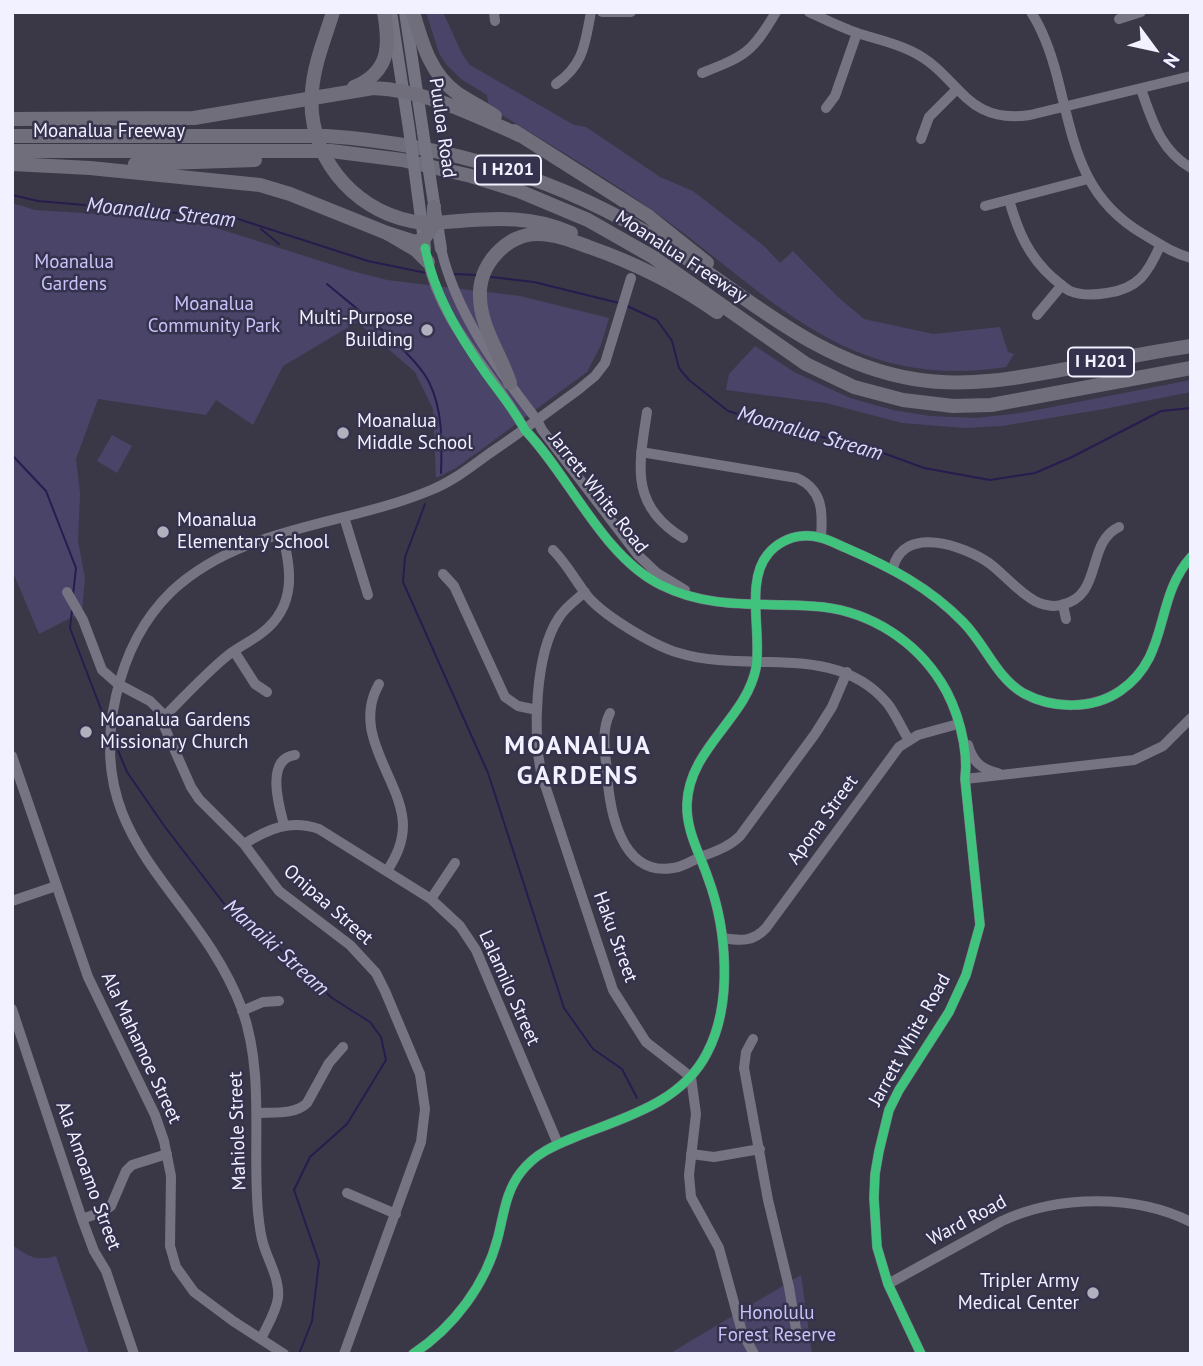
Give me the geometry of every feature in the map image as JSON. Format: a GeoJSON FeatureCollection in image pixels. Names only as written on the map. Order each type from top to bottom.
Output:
{"type":"FeatureCollection","features":[{"type":"Feature","properties":{"kind":"highway"},"geometry":{"type":"LineString","coordinates":[[333,12],[311,92],[314,123],[330,166],[353,194],[390,215],[421,223],[514,218],[539,222],[585,239],[676,287],[806,365]]}},
{"type":"Feature","properties":{"kind":"highway"},"geometry":{"type":"LineString","coordinates":[[329,94],[359,84],[379,70],[388,50],[384,12]]}},
{"type":"Feature","properties":{"kind":"highway"},"geometry":{"type":"LineString","coordinates":[[413,12],[428,57],[440,76],[457,93],[648,216],[796,334]]}},
{"type":"Feature","properties":{"kind":"highway"},"geometry":{"type":"LineString","coordinates":[[14,119],[194,118],[373,88],[412,93],[455,106],[519,135]]}},
{"type":"Feature","properties":{"kind":"highway","name":"Moanalua Freeway"},"geometry":{"type":"LineString","coordinates":[[12,135],[326,136],[389,142],[468,158],[539,181],[619,217],[684,256],[818,347],[864,367],[912,379],[948,383],[999,381],[1191,346]]}},
{"type":"Feature","properties":{"kind":"highway","name":"Moanalua Freeway"},"geometry":{"type":"LineString","coordinates":[[12,151],[331,151],[380,156],[471,176],[519,191],[610,232],[685,278],[806,365],[854,387],[928,404],[967,406],[1017,402],[1191,368]]}},
{"type":"Feature","properties":{"kind":"highway"},"geometry":{"type":"LineString","coordinates":[[12,164],[157,164],[279,158],[344,159],[437,169]]}},
{"type":"Feature","properties":{"kind":"highway"},"geometry":{"type":"LineString","coordinates":[[32,164],[233,180],[260,185],[415,242],[426,250]]}},
{"type":"Feature","properties":{"kind":"highway"},"geometry":{"type":"LineString","coordinates":[[426,250],[433,225],[433,207]]}},
{"type":"Feature","properties":{"kind":"highway"},"geometry":{"type":"LineString","coordinates":[[387,233],[416,250],[426,250]]}},
{"type":"Feature","properties":{"kind":"highway"},"geometry":{"type":"LineString","coordinates":[[509,383],[485,324],[480,297],[483,275],[496,254],[511,241],[543,234],[624,259]]}},
{"type":"Feature","properties":{"kind":"main road","name":"Puuloa Road"},"geometry":{"type":"LineString","coordinates":[[391,12],[423,132],[441,249]]}},
{"type":"Feature","properties":{"kind":"main road","name":"Puuloa Road"},"geometry":{"type":"LineString","coordinates":[[405,12],[412,93]]}},
{"type":"Feature","properties":{"kind":"main road","name":"Jarrett White Road"},"geometry":{"type":"LineString","coordinates":[[412,93],[409,130],[426,250]]}},
{"type":"Feature","properties":{"kind":"street"},"geometry":{"type":"LineString","coordinates":[[556,84],[572,72],[578,62],[592,12]]}},
{"type":"Feature","properties":{"kind":"street"},"geometry":{"type":"LineString","coordinates":[[601,12],[631,12]]}},
{"type":"Feature","properties":{"kind":"street"},"geometry":{"type":"LineString","coordinates":[[702,73],[736,60],[750,51],[760,40],[776,12]]}},
{"type":"Feature","properties":{"kind":"street"},"geometry":{"type":"LineString","coordinates":[[809,12],[921,56],[979,108],[1004,116],[1030,115],[1191,76]]}},
{"type":"Feature","properties":{"kind":"street"},"geometry":{"type":"LineString","coordinates":[[1031,12],[1049,50],[1077,153],[1087,179],[1117,216],[1160,246],[1191,258]]}},
{"type":"Feature","properties":{"kind":"street"},"geometry":{"type":"LineString","coordinates":[[1119,19],[1141,12]]}},
{"type":"Feature","properties":{"kind":"street"},"geometry":{"type":"LineString","coordinates":[[826,108],[835,96],[857,33]]}},
{"type":"Feature","properties":{"kind":"street"},"geometry":{"type":"LineString","coordinates":[[921,139],[929,117],[957,89]]}},
{"type":"Feature","properties":{"kind":"street"},"geometry":{"type":"LineString","coordinates":[[1141,89],[1161,141],[1191,168]]}},
{"type":"Feature","properties":{"kind":"street"},"geometry":{"type":"LineString","coordinates":[[985,206],[1087,179]]}},
{"type":"Feature","properties":{"kind":"street"},"geometry":{"type":"LineString","coordinates":[[1009,200],[1025,245],[1044,269],[1067,290],[1087,295],[1126,289],[1146,275],[1160,246]]}},
{"type":"Feature","properties":{"kind":"street","name":"Jarrett White Road"},"geometry":{"type":"LineString","coordinates":[[441,249],[450,282],[481,344],[542,430],[637,554],[657,573],[696,596]]}},
{"type":"Feature","properties":{"kind":"street","name":"Jarrett White Road"},"geometry":{"type":"LineString","coordinates":[[426,250],[432,276],[463,340],[524,430],[625,559],[661,585],[727,604],[822,607],[859,616],[887,628],[907,642],[930,667],[948,696],[958,726],[960,768],[965,779],[980,925],[966,975],[950,1012],[889,1110],[876,1174],[874,1222],[877,1247],[888,1284],[921,1354]]}},
{"type":"Feature","properties":{"kind":"street","name":"Mahiole Street"},"geometry":{"type":"LineString","coordinates":[[261,1339],[275,1308],[278,1290],[260,1232],[254,1063],[242,1011],[234,990],[206,941],[148,863],[122,816],[109,757],[110,728],[118,684],[136,639],[152,614],[170,593],[192,574],[218,557],[246,545],[434,489],[463,473],[595,376],[605,363],[631,278]]}},
{"type":"Feature","properties":{"kind":"street"},"geometry":{"type":"LineString","coordinates":[[1037,315],[1062,285]]}},
{"type":"Feature","properties":{"kind":"street"},"geometry":{"type":"LineString","coordinates":[[647,412],[640,481],[649,505],[659,519],[683,538]]}},
{"type":"Feature","properties":{"kind":"street"},"geometry":{"type":"LineString","coordinates":[[641,452],[797,478],[819,497],[823,516],[821,537]]}},
{"type":"Feature","properties":{"kind":"street"},"geometry":{"type":"LineString","coordinates":[[344,517],[368,595]]}},
{"type":"Feature","properties":{"kind":"street"},"geometry":{"type":"LineString","coordinates":[[893,568],[895,560],[905,549],[916,543],[933,542],[983,559],[1035,601],[1051,606],[1063,605],[1079,597],[1087,588],[1104,540],[1119,527]]}},
{"type":"Feature","properties":{"kind":"street"},"geometry":{"type":"LineString","coordinates":[[69,597],[103,670],[118,684],[144,697],[165,716],[234,651],[264,631],[276,619],[289,590],[291,574],[282,534]]}},
{"type":"Feature","properties":{"kind":"street"},"geometry":{"type":"LineString","coordinates":[[413,1354],[439,1333],[469,1300],[487,1268],[497,1240],[505,1202],[515,1181],[532,1160],[558,1144],[652,1106],[676,1092],[691,1077],[710,1047],[719,1014],[723,980],[723,939],[716,902],[690,833],[690,782],[702,756],[749,690],[757,663],[757,579],[768,554],[791,538],[806,535],[821,537],[893,568],[944,603],[971,630],[996,667],[1021,691],[1044,701],[1071,705],[1098,701],[1114,694],[1142,670],[1156,646],[1170,590],[1191,557]]}},
{"type":"Feature","properties":{"kind":"street"},"geometry":{"type":"LineString","coordinates":[[553,550],[572,571],[585,592],[639,635],[679,653],[718,660],[818,664],[847,672],[868,685],[887,703],[909,740]]}},
{"type":"Feature","properties":{"kind":"street"},"geometry":{"type":"LineString","coordinates":[[443,574],[454,586],[505,697],[518,706],[537,710]]}},
{"type":"Feature","properties":{"kind":"street","name":"Haku Street"},"geometry":{"type":"LineString","coordinates":[[585,592],[559,616],[550,631],[537,710],[537,751],[541,773],[613,990],[646,1042],[691,1077]]}},
{"type":"Feature","properties":{"kind":"street"},"geometry":{"type":"LineString","coordinates":[[1063,605],[1066,619]]}},
{"type":"Feature","properties":{"kind":"street"},"geometry":{"type":"LineString","coordinates":[[234,651],[255,684],[267,692]]}},
{"type":"Feature","properties":{"kind":"street"},"geometry":{"type":"LineString","coordinates":[[610,713],[605,730],[609,794],[614,818],[625,845],[638,859],[660,869],[679,867],[729,846],[740,836],[815,734],[832,707],[847,672]]}},
{"type":"Feature","properties":{"kind":"street"},"geometry":{"type":"LineString","coordinates":[[379,684],[371,705],[374,738],[399,804],[403,827],[400,848],[387,871]]}},
{"type":"Feature","properties":{"kind":"street","name":"Onipaa Street"},"geometry":{"type":"LineString","coordinates":[[165,716],[164,726],[195,794],[244,844],[284,895],[350,945],[370,965],[385,990],[416,1063],[424,1098],[423,1131],[418,1152],[344,1354]]}},
{"type":"Feature","properties":{"kind":"street"},"geometry":{"type":"LineString","coordinates":[[965,779],[1134,760],[1163,746],[1191,718]]}},
{"type":"Feature","properties":{"kind":"street"},"geometry":{"type":"LineString","coordinates":[[958,726],[979,766],[1009,774]]}},
{"type":"Feature","properties":{"kind":"street","name":"Apona Street"},"geometry":{"type":"LineString","coordinates":[[723,939],[743,942],[762,932],[890,758],[909,740],[926,732],[958,726]]}},
{"type":"Feature","properties":{"kind":"street"},"geometry":{"type":"LineString","coordinates":[[244,844],[270,829],[284,825],[277,794],[277,778],[283,761],[295,755]]}},
{"type":"Feature","properties":{"kind":"street","name":"Ala Mahamoe Street"},"geometry":{"type":"LineString","coordinates":[[12,756],[88,976],[155,1115],[167,1154],[171,1188],[170,1246],[176,1267],[194,1292],[284,1354]]}},
{"type":"Feature","properties":{"kind":"street","name":"Lalamilo Street"},"geometry":{"type":"LineString","coordinates":[[284,825],[298,824],[318,829],[431,899],[454,918],[476,950],[558,1144]]}},
{"type":"Feature","properties":{"kind":"street"},"geometry":{"type":"LineString","coordinates":[[431,899],[455,863]]}},
{"type":"Feature","properties":{"kind":"street"},"geometry":{"type":"LineString","coordinates":[[12,901],[56,886]]}},
{"type":"Feature","properties":{"kind":"street"},"geometry":{"type":"LineString","coordinates":[[242,1011],[263,1002],[279,1002]]}},
{"type":"Feature","properties":{"kind":"street","name":"Ala Amoamo Street"},"geometry":{"type":"LineString","coordinates":[[12,1009],[82,1219],[94,1251],[106,1271],[134,1354]]}},
{"type":"Feature","properties":{"kind":"street"},"geometry":{"type":"LineString","coordinates":[[753,1039],[746,1052],[744,1068],[797,1335]]}},
{"type":"Feature","properties":{"kind":"street"},"geometry":{"type":"LineString","coordinates":[[257,1112],[295,1111],[302,1108],[329,1063],[343,1047]]}},
{"type":"Feature","properties":{"kind":"street"},"geometry":{"type":"LineString","coordinates":[[691,1077],[696,1114],[689,1175],[691,1197],[719,1248],[742,1332],[754,1354]]}},
{"type":"Feature","properties":{"kind":"street"},"geometry":{"type":"LineString","coordinates":[[691,1154],[714,1157],[760,1149]]}},
{"type":"Feature","properties":{"kind":"street"},"geometry":{"type":"LineString","coordinates":[[82,1219],[111,1206],[124,1175],[132,1165],[167,1154]]}},
{"type":"Feature","properties":{"kind":"street"},"geometry":{"type":"LineString","coordinates":[[347,1193],[396,1214]]}},
{"type":"Feature","properties":{"kind":"street","name":"Ward Road"},"geometry":{"type":"LineString","coordinates":[[888,1284],[1002,1221],[1049,1205],[1068,1202],[1125,1204],[1151,1208],[1191,1222]]}},
{"type":"Feature","properties":{"kind":"green space"},"geometry":{"type":"Polygon","coordinates":[[[426,12],[443,12],[462,54],[470,65],[574,125],[586,127],[660,177],[693,191],[764,246],[780,263],[793,251],[864,319],[933,334],[1000,327],[1008,352],[1014,354],[1006,367],[950,371],[901,365],[857,352],[816,332],[659,215],[489,107],[487,95],[461,79],[446,64],[439,53],[426,12]]]}},
{"type":"Feature","properties":{"kind":"green space","name":"Moanalua Community Park"},"geometry":{"type":"Polygon","coordinates":[[[12,203],[35,210],[131,216],[210,226],[387,280],[520,296],[609,318],[601,345],[587,372],[456,468],[436,478],[433,409],[415,372],[357,322],[283,366],[253,425],[216,400],[206,415],[98,399],[76,459],[80,494],[78,541],[85,578],[82,612],[39,634],[12,570],[12,203]]]}},
{"type":"Feature","properties":{"kind":"green space"},"geometry":{"type":"Polygon","coordinates":[[[755,346],[794,372],[850,398],[893,410],[930,416],[976,418],[1021,413],[1191,380],[1191,392],[1002,426],[965,428],[902,423],[826,403],[726,390],[729,374],[755,346]]]}},
{"type":"Feature","properties":{"kind":"green space"},"geometry":{"type":"Polygon","coordinates":[[[112,435],[132,446],[117,473],[97,461],[112,435]]]}},
{"type":"Feature","properties":{"kind":"green space"},"geometry":{"type":"Polygon","coordinates":[[[12,1245],[32,1257],[56,1256],[89,1354],[12,1354],[12,1245]]]}},
{"type":"Feature","properties":{"kind":"green space","name":"Honolulu Forest Reserve"},"geometry":{"type":"Polygon","coordinates":[[[801,1275],[812,1354],[669,1354],[801,1275]]]}},
{"type":"Feature","properties":{"kind":"waterway","name":"Moanalua Stream"},"geometry":{"type":"LineString","coordinates":[[12,195],[38,201],[235,218],[368,261],[426,273]]}},
{"type":"Feature","properties":{"kind":"waterway"},"geometry":{"type":"LineString","coordinates":[[261,229],[279,244]]}},
{"type":"Feature","properties":{"kind":"waterway","name":"Moanalua Stream"},"geometry":{"type":"LineString","coordinates":[[452,274],[478,275]]}},
{"type":"Feature","properties":{"kind":"waterway","name":"Moanalua Stream"},"geometry":{"type":"LineString","coordinates":[[491,277],[534,282],[619,303]]}},
{"type":"Feature","properties":{"kind":"waterway"},"geometry":{"type":"LineString","coordinates":[[327,284],[411,357],[429,382],[439,415],[441,473]]}},
{"type":"Feature","properties":{"kind":"waterway","name":"Moanalua Stream"},"geometry":{"type":"LineString","coordinates":[[627,306],[657,320],[672,341],[679,368],[689,380],[728,411],[808,434],[867,447],[924,468],[990,480],[1035,473],[1161,411],[1191,408]]}},
{"type":"Feature","properties":{"kind":"waterway","name":"Manaiki Stream"},"geometry":{"type":"LineString","coordinates":[[12,455],[46,491],[76,568],[73,595]]}},
{"type":"Feature","properties":{"kind":"waterway"},"geometry":{"type":"LineString","coordinates":[[425,504],[405,557],[403,582],[488,773],[564,1008],[593,1049],[622,1069],[637,1098]]}},
{"type":"Feature","properties":{"kind":"waterway","name":"Manaiki Stream"},"geometry":{"type":"LineString","coordinates":[[72,611],[70,628],[107,725]]}},
{"type":"Feature","properties":{"kind":"waterway","name":"Manaiki Stream"},"geometry":{"type":"LineString","coordinates":[[115,743],[127,772],[165,827],[232,914],[272,942],[332,998],[370,1022],[381,1037],[386,1060],[347,1124],[310,1157],[294,1190],[319,1262],[312,1321],[299,1354]]}},
{"type":"Feature","properties":{"kind":"cycle path"},"geometry":{"type":"LineString","coordinates":[[425,248],[441,297],[474,357],[604,536],[640,572],[661,585],[701,599],[741,604],[823,607],[858,615],[891,631],[918,654],[941,682],[952,703],[965,754],[965,779],[980,925],[966,975],[949,1012],[889,1110],[875,1174],[877,1247],[888,1284],[921,1354]]}},
{"type":"Feature","properties":{"kind":"cycle path"},"geometry":{"type":"LineString","coordinates":[[413,1354],[455,1318],[477,1288],[493,1254],[509,1195],[526,1166],[551,1148],[630,1116],[666,1097],[696,1070],[707,1053],[721,1012],[724,990],[723,943],[714,898],[691,833],[687,804],[690,784],[697,766],[741,703],[756,668],[757,578],[761,565],[771,550],[792,538],[814,536],[862,555],[937,598],[963,622],[1005,678],[1023,693],[1046,702],[1072,705],[1097,702],[1109,697],[1136,677],[1155,645],[1171,591],[1191,557]]}},
{"type":"Feature","properties":{"kind":"place","name":"Multi-Purpose Building"},"geometry":{"type":"Point","coordinates":[427,330]}},
{"type":"Feature","properties":{"kind":"place","name":"Moanalua Middle School"},"geometry":{"type":"Point","coordinates":[343,433]}},
{"type":"Feature","properties":{"kind":"place","name":"Moanalua Elementary School"},"geometry":{"type":"Point","coordinates":[163,532]}},
{"type":"Feature","properties":{"kind":"place","name":"Moanalua Gardens Missionary Church"},"geometry":{"type":"Point","coordinates":[86,732]}},
{"type":"Feature","properties":{"kind":"place","name":"Tripler Army Medical Center"},"geometry":{"type":"Point","coordinates":[1093,1293]}},
{"type":"Feature","properties":{"kind":"district","name":"MOANALUA GARDENS"},"geometry":{"type":"Point","coordinates":[578,762]}},
{"type":"Feature","properties":{"kind":"park label","name":"Moanalua Gardens"},"geometry":{"type":"Point","coordinates":[74,274]}}]}
